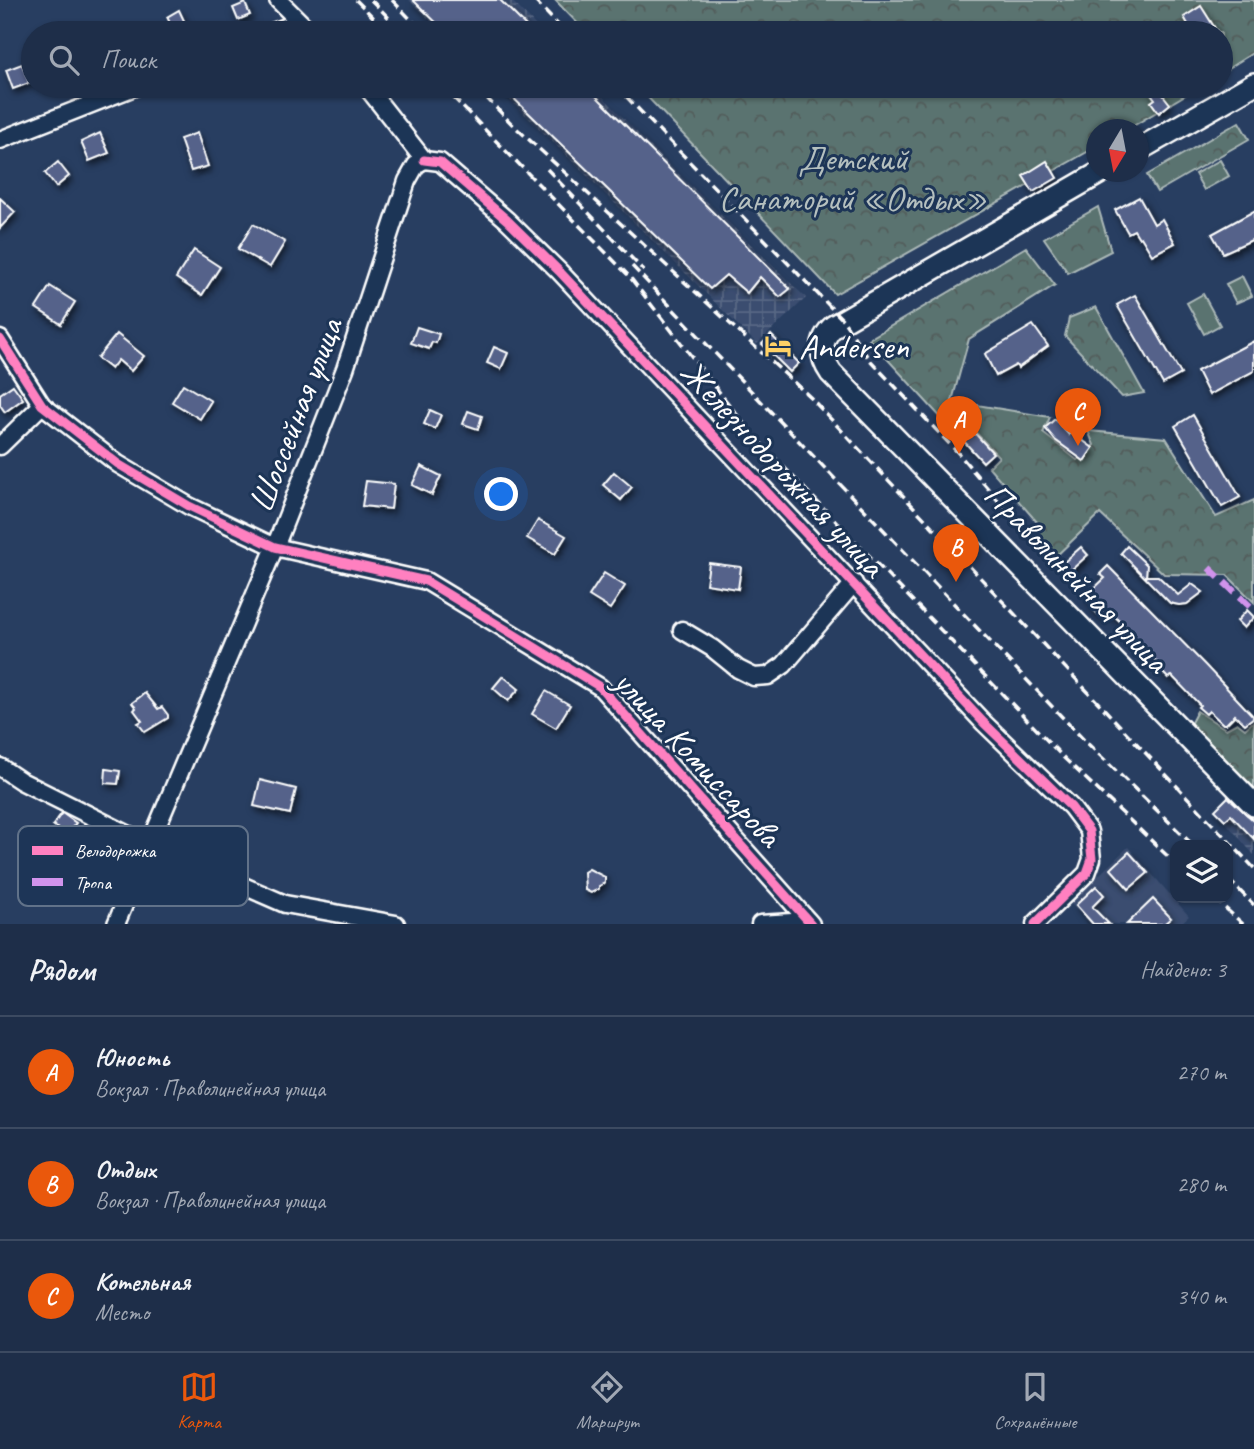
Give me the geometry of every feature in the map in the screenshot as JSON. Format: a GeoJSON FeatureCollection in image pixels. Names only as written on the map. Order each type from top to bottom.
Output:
{"type":"FeatureCollection","features":[{"type":"Feature","properties":{"kind":"main road"},"geometry":{"type":"LineString","coordinates":[[1233,96],[1254,84]]}},
{"type":"Feature","properties":{"kind":"main road"},"geometry":{"type":"LineString","coordinates":[[1149,144],[1230,98]]}},
{"type":"Feature","properties":{"kind":"main road","name":"Праволинейная улица"},"geometry":{"type":"LineString","coordinates":[[1086,181],[834,326],[823,341],[825,364],[858,401],[1254,805]]}},
{"type":"Feature","properties":{"kind":"street"},"geometry":{"type":"LineString","coordinates":[[278,0],[298,21]]}},
{"type":"Feature","properties":{"kind":"street"},"geometry":{"type":"LineString","coordinates":[[0,140],[107,98]]}},
{"type":"Feature","properties":{"kind":"street"},"geometry":{"type":"LineString","coordinates":[[375,98],[424,160]]}},
{"type":"Feature","properties":{"kind":"street","name":"Шоссейная улица"},"geometry":{"type":"LineString","coordinates":[[157,826],[275,547],[345,369],[407,181],[416,165],[424,160]]}},
{"type":"Feature","properties":{"kind":"street","name":"Железнодорожная улица"},"geometry":{"type":"LineString","coordinates":[[424,160],[440,162],[516,228],[984,723],[1071,807],[1089,831],[1092,859],[1087,873],[1035,924]]}},
{"type":"Feature","properties":{"kind":"street","name":"улица Комиссарова"},"geometry":{"type":"LineString","coordinates":[[0,339],[42,405],[130,471],[189,506],[275,547],[426,580],[600,687],[809,922]]}},
{"type":"Feature","properties":{"kind":"street"},"geometry":{"type":"LineString","coordinates":[[0,446],[42,405]]}},
{"type":"Feature","properties":{"kind":"street"},"geometry":{"type":"LineString","coordinates":[[682,630],[712,648],[738,669],[754,677],[768,676],[783,665],[854,583]]}},
{"type":"Feature","properties":{"kind":"street"},"geometry":{"type":"LineString","coordinates":[[0,766],[21,781],[111,826]]}},
{"type":"Feature","properties":{"kind":"street"},"geometry":{"type":"LineString","coordinates":[[248,888],[285,904],[396,924]]}},
{"type":"Feature","properties":{"kind":"street","name":"Шоссейная улица"},"geometry":{"type":"LineString","coordinates":[[116,924],[124,906]]}},
{"type":"Feature","properties":{"kind":"street"},"geometry":{"type":"LineString","coordinates":[[760,924],[809,922]]}},
{"type":"Feature","properties":{"kind":"shaded area"},"geometry":{"type":"Polygon","coordinates":[[[409,0],[511,0],[531,21],[431,21],[409,0]]]}},
{"type":"Feature","properties":{"kind":"shaded area"},"geometry":{"type":"Polygon","coordinates":[[[508,98],[604,98],[806,298],[757,344],[508,98]]]}},
{"type":"Feature","properties":{"kind":"shaded area"},"geometry":{"type":"Polygon","coordinates":[[[1229,796],[1254,822],[1254,855],[1215,810],[1229,796]]]}},
{"type":"Feature","properties":{"kind":"shaded area"},"geometry":{"type":"Polygon","coordinates":[[[1128,847],[1170,895],[1170,903],[1178,903],[1189,916],[1180,924],[1091,924],[1070,903],[1128,847]]]}},
{"type":"Feature","properties":{"kind":"green space","name":"Детский Санаторий «Отдых»"},"geometry":{"type":"Polygon","coordinates":[[[555,0],[1254,0],[1254,52],[1233,65],[1233,21],[575,21],[555,0]]]}},
{"type":"Feature","properties":{"kind":"green space","name":"Детский Санаторий «Отдых»"},"geometry":{"type":"Polygon","coordinates":[[[648,98],[1180,98],[1145,119],[1086,119],[1086,153],[835,294],[648,98]]]}},
{"type":"Feature","properties":{"kind":"green space"},"geometry":{"type":"Polygon","coordinates":[[[1239,122],[1249,139],[1157,192],[1149,174],[1239,122]]]}},
{"type":"Feature","properties":{"kind":"green space"},"geometry":{"type":"Polygon","coordinates":[[[1220,160],[1229,176],[1204,190],[1195,174],[1220,160]]]}},
{"type":"Feature","properties":{"kind":"green space"},"geometry":{"type":"Polygon","coordinates":[[[1098,207],[1111,251],[1068,273],[1044,238],[1098,207]]]}},
{"type":"Feature","properties":{"kind":"green space"},"geometry":{"type":"Polygon","coordinates":[[[1026,247],[1055,285],[969,339],[952,401],[1050,417],[1043,433],[1077,460],[1094,445],[1088,431],[1166,438],[1216,517],[1254,500],[1254,602],[1227,575],[1164,574],[1100,514],[1053,559],[1028,531],[1037,522],[989,467],[999,457],[966,422],[955,433],[869,339],[1026,247]]]}},
{"type":"Feature","properties":{"kind":"green space"},"geometry":{"type":"Polygon","coordinates":[[[1242,276],[1252,296],[1236,303],[1226,284],[1242,276]]]}},
{"type":"Feature","properties":{"kind":"green space"},"geometry":{"type":"Polygon","coordinates":[[[1203,294],[1220,325],[1204,334],[1187,303],[1203,294]]]}},
{"type":"Feature","properties":{"kind":"green space"},"geometry":{"type":"Polygon","coordinates":[[[1096,307],[1144,393],[1122,397],[1065,336],[1069,318],[1096,307]]]}},
{"type":"Feature","properties":{"kind":"green space"},"geometry":{"type":"Polygon","coordinates":[[[1197,711],[1226,729],[1237,723],[1245,729],[1254,721],[1254,800],[1186,732],[1197,711]]]}},
{"type":"Feature","properties":{"kind":"building"},"geometry":{"type":"Polygon","coordinates":[[[413,0],[500,0],[521,21],[435,21],[413,0]]]}},
{"type":"Feature","properties":{"kind":"building"},"geometry":{"type":"Polygon","coordinates":[[[245,3],[250,15],[238,20],[233,8],[245,3]]]}},
{"type":"Feature","properties":{"kind":"building"},"geometry":{"type":"Polygon","coordinates":[[[1201,6],[1210,21],[1186,21],[1184,17],[1201,6]]]}},
{"type":"Feature","properties":{"kind":"building"},"geometry":{"type":"Polygon","coordinates":[[[179,10],[184,21],[169,21],[167,17],[179,10]]]}},
{"type":"Feature","properties":{"kind":"building"},"geometry":{"type":"Polygon","coordinates":[[[21,64],[21,86],[13,89],[6,70],[21,64]]]}},
{"type":"Feature","properties":{"kind":"building"},"geometry":{"type":"Polygon","coordinates":[[[513,98],[598,98],[790,289],[780,297],[760,277],[747,293],[726,275],[710,289],[513,98]]]}},
{"type":"Feature","properties":{"kind":"building"},"geometry":{"type":"Polygon","coordinates":[[[1165,98],[1170,104],[1159,113],[1151,102],[1165,98]]]}},
{"type":"Feature","properties":{"kind":"building"},"geometry":{"type":"Polygon","coordinates":[[[100,133],[109,153],[89,161],[81,142],[100,133]]]}},
{"type":"Feature","properties":{"kind":"building"},"geometry":{"type":"Polygon","coordinates":[[[197,133],[208,166],[191,171],[180,139],[197,133]]]}},
{"type":"Feature","properties":{"kind":"building"},"geometry":{"type":"Polygon","coordinates":[[[1047,161],[1057,178],[1033,192],[1023,176],[1047,161]]]}},
{"type":"Feature","properties":{"kind":"building"},"geometry":{"type":"Polygon","coordinates":[[[58,162],[69,176],[56,187],[45,173],[58,162]]]}},
{"type":"Feature","properties":{"kind":"building"},"geometry":{"type":"Polygon","coordinates":[[[1139,197],[1154,224],[1162,219],[1175,243],[1152,255],[1134,230],[1128,233],[1115,210],[1139,197]]]}},
{"type":"Feature","properties":{"kind":"building"},"geometry":{"type":"Polygon","coordinates":[[[0,198],[15,212],[0,228],[0,198]]]}},
{"type":"Feature","properties":{"kind":"building"},"geometry":{"type":"Polygon","coordinates":[[[1254,211],[1254,239],[1223,253],[1212,234],[1254,211]]]}},
{"type":"Feature","properties":{"kind":"building"},"geometry":{"type":"Polygon","coordinates":[[[253,224],[285,242],[270,267],[238,249],[253,224]]]}},
{"type":"Feature","properties":{"kind":"building"},"geometry":{"type":"Polygon","coordinates":[[[194,250],[220,267],[202,295],[176,278],[194,250]]]}},
{"type":"Feature","properties":{"kind":"building"},"geometry":{"type":"Polygon","coordinates":[[[50,286],[75,302],[61,324],[36,308],[50,286]]]}},
{"type":"Feature","properties":{"kind":"building"},"geometry":{"type":"Polygon","coordinates":[[[1135,295],[1181,374],[1163,384],[1117,305],[1135,295]]]}},
{"type":"Feature","properties":{"kind":"building"},"geometry":{"type":"Polygon","coordinates":[[[1033,325],[1048,346],[1018,368],[1016,365],[996,376],[985,354],[1033,325]]]}},
{"type":"Feature","properties":{"kind":"building"},"geometry":{"type":"Polygon","coordinates":[[[417,327],[439,334],[436,343],[432,342],[429,349],[411,343],[417,327]]]}},
{"type":"Feature","properties":{"kind":"building"},"geometry":{"type":"Polygon","coordinates":[[[117,334],[144,356],[131,371],[118,360],[111,369],[97,358],[117,334]]]}},
{"type":"Feature","properties":{"kind":"building"},"geometry":{"type":"Polygon","coordinates":[[[771,335],[799,363],[790,372],[762,344],[771,335]]]}},
{"type":"Feature","properties":{"kind":"building"},"geometry":{"type":"Polygon","coordinates":[[[1254,341],[1254,371],[1209,395],[1197,371],[1254,341]]]}},
{"type":"Feature","properties":{"kind":"building"},"geometry":{"type":"Polygon","coordinates":[[[494,347],[508,353],[501,369],[487,363],[494,347]]]}},
{"type":"Feature","properties":{"kind":"building"},"geometry":{"type":"Polygon","coordinates":[[[183,384],[211,401],[200,419],[172,402],[183,384]]]}},
{"type":"Feature","properties":{"kind":"building"},"geometry":{"type":"Polygon","coordinates":[[[13,385],[23,399],[5,412],[0,405],[0,394],[13,385]]]}},
{"type":"Feature","properties":{"kind":"building"},"geometry":{"type":"Polygon","coordinates":[[[430,410],[441,415],[435,429],[424,424],[430,410]]]}},
{"type":"Feature","properties":{"kind":"building"},"geometry":{"type":"Polygon","coordinates":[[[468,411],[482,416],[478,429],[463,424],[468,411]]]}},
{"type":"Feature","properties":{"kind":"building"},"geometry":{"type":"Polygon","coordinates":[[[1193,415],[1240,497],[1222,507],[1175,426],[1193,415]]]}},
{"type":"Feature","properties":{"kind":"building"},"geometry":{"type":"Polygon","coordinates":[[[1055,419],[1069,435],[1071,432],[1093,448],[1084,461],[1055,440],[1045,428],[1055,419]]]}},
{"type":"Feature","properties":{"kind":"building"},"geometry":{"type":"Polygon","coordinates":[[[970,428],[993,453],[983,462],[960,437],[970,428]]]}},
{"type":"Feature","properties":{"kind":"building"},"geometry":{"type":"Polygon","coordinates":[[[421,466],[441,476],[432,495],[412,485],[421,466]]]}},
{"type":"Feature","properties":{"kind":"building"},"geometry":{"type":"Polygon","coordinates":[[[614,472],[632,487],[621,500],[603,485],[614,472]]]}},
{"type":"Feature","properties":{"kind":"building"},"geometry":{"type":"Polygon","coordinates":[[[366,481],[394,484],[391,509],[362,506],[366,481]]]}},
{"type":"Feature","properties":{"kind":"building"},"geometry":{"type":"Polygon","coordinates":[[[538,520],[566,536],[555,554],[527,538],[538,520]]]}},
{"type":"Feature","properties":{"kind":"building"},"geometry":{"type":"Polygon","coordinates":[[[1127,546],[1147,565],[1146,576],[1158,576],[1178,595],[1192,584],[1203,592],[1187,604],[1170,603],[1121,553],[1127,546]]]}},
{"type":"Feature","properties":{"kind":"building"},"geometry":{"type":"Polygon","coordinates":[[[1081,547],[1088,555],[1070,571],[1063,563],[1081,547]]]}},
{"type":"Feature","properties":{"kind":"building"},"geometry":{"type":"Polygon","coordinates":[[[709,563],[741,567],[738,589],[706,584],[709,563]]]}},
{"type":"Feature","properties":{"kind":"building"},"geometry":{"type":"Polygon","coordinates":[[[1108,566],[1254,717],[1245,724],[1235,715],[1223,724],[1209,711],[1206,714],[1172,676],[1168,678],[1160,670],[1163,668],[1109,611],[1102,618],[1091,607],[1093,605],[1085,597],[1105,578],[1100,574],[1108,566]]]}},
{"type":"Feature","properties":{"kind":"building"},"geometry":{"type":"Polygon","coordinates":[[[604,573],[625,586],[610,609],[589,596],[604,573]]]}},
{"type":"Feature","properties":{"kind":"building"},"geometry":{"type":"Polygon","coordinates":[[[1247,610],[1254,617],[1244,628],[1237,621],[1247,610]]]}},
{"type":"Feature","properties":{"kind":"building"},"geometry":{"type":"Polygon","coordinates":[[[503,676],[519,689],[508,701],[493,688],[503,676]]]}},
{"type":"Feature","properties":{"kind":"building"},"geometry":{"type":"Polygon","coordinates":[[[546,691],[570,705],[556,728],[532,714],[546,691]]]}},
{"type":"Feature","properties":{"kind":"building"},"geometry":{"type":"Polygon","coordinates":[[[145,693],[158,709],[162,707],[168,718],[145,732],[138,723],[142,721],[132,703],[145,693]]]}},
{"type":"Feature","properties":{"kind":"building"},"geometry":{"type":"Polygon","coordinates":[[[106,769],[120,771],[118,784],[105,783],[106,769]]]}},
{"type":"Feature","properties":{"kind":"building"},"geometry":{"type":"Polygon","coordinates":[[[260,780],[296,789],[290,814],[254,806],[260,780]]]}},
{"type":"Feature","properties":{"kind":"building"},"geometry":{"type":"Polygon","coordinates":[[[1228,797],[1254,821],[1254,839],[1231,815],[1225,820],[1215,810],[1228,797]]]}},
{"type":"Feature","properties":{"kind":"building"},"geometry":{"type":"Polygon","coordinates":[[[62,813],[76,823],[74,826],[53,825],[62,813]]]}},
{"type":"Feature","properties":{"kind":"building"},"geometry":{"type":"Polygon","coordinates":[[[1129,852],[1148,873],[1129,889],[1111,869],[1129,852]]]}},
{"type":"Feature","properties":{"kind":"building"},"geometry":{"type":"Polygon","coordinates":[[[589,869],[605,877],[605,883],[591,893],[585,890],[584,872],[589,869]]]}},
{"type":"Feature","properties":{"kind":"building"},"geometry":{"type":"Polygon","coordinates":[[[1096,886],[1104,895],[1092,907],[1109,924],[1093,924],[1076,905],[1096,886]]]}},
{"type":"Feature","properties":{"kind":"building"},"geometry":{"type":"Polygon","coordinates":[[[1153,899],[1171,918],[1164,924],[1127,924],[1153,899]]]}},
{"type":"Feature","properties":{"kind":"railway"},"geometry":{"type":"LineString","coordinates":[[356,0],[377,21]]}},
{"type":"Feature","properties":{"kind":"railway"},"geometry":{"type":"LineString","coordinates":[[371,0],[392,21]]}},
{"type":"Feature","properties":{"kind":"railway"},"geometry":{"type":"LineString","coordinates":[[392,0],[412,21]]}},
{"type":"Feature","properties":{"kind":"railway"},"geometry":{"type":"LineString","coordinates":[[534,0],[554,21]]}},
{"type":"Feature","properties":{"kind":"railway"},"geometry":{"type":"LineString","coordinates":[[454,98],[629,276],[752,434],[1065,759],[1170,858]]}},
{"type":"Feature","properties":{"kind":"railway"},"geometry":{"type":"LineString","coordinates":[[487,98],[810,397],[1254,868]]}},
{"type":"Feature","properties":{"kind":"railway"},"geometry":{"type":"LineString","coordinates":[[628,98],[843,320],[869,359],[959,454],[1036,546],[1062,571]]}},
{"type":"Feature","properties":{"kind":"railway"},"geometry":{"type":"LineString","coordinates":[[547,169],[644,271]]}},
{"type":"Feature","properties":{"kind":"railway"},"geometry":{"type":"LineString","coordinates":[[632,266],[1084,740],[1188,840]]}},
{"type":"Feature","properties":{"kind":"railway"},"geometry":{"type":"LineString","coordinates":[[1233,884],[1254,905]]}},
{"type":"Feature","properties":{"kind":"railway"},"geometry":{"type":"LineString","coordinates":[[1220,903],[1243,924]]}},
{"type":"Feature","properties":{"kind":"marked path"},"geometry":{"type":"LineString","coordinates":[[1209,568],[1254,610]]}},
{"type":"Feature","properties":{"kind":"cycle path"},"geometry":{"type":"LineString","coordinates":[[424,160],[440,162],[507,220],[559,271],[984,723],[1071,807],[1089,831],[1092,859],[1087,873],[1035,924]]}},
{"type":"Feature","properties":{"kind":"cycle path"},"geometry":{"type":"LineString","coordinates":[[0,339],[42,405],[118,464],[189,506],[275,547],[426,581],[600,687],[811,924]]}},
{"type":"Feature","properties":{"kind":"place","name":"Andersen"},"geometry":{"type":"Point","coordinates":[778,346]}},
{"type":"Feature","properties":{"kind":"place","name":"Котельная"},"geometry":{"type":"Point","coordinates":[1078,446]}},
{"type":"Feature","properties":{"kind":"place","name":"Юность"},"geometry":{"type":"Point","coordinates":[959,454]}},
{"type":"Feature","properties":{"kind":"place","name":"Отдых"},"geometry":{"type":"Point","coordinates":[956,582]}}]}
